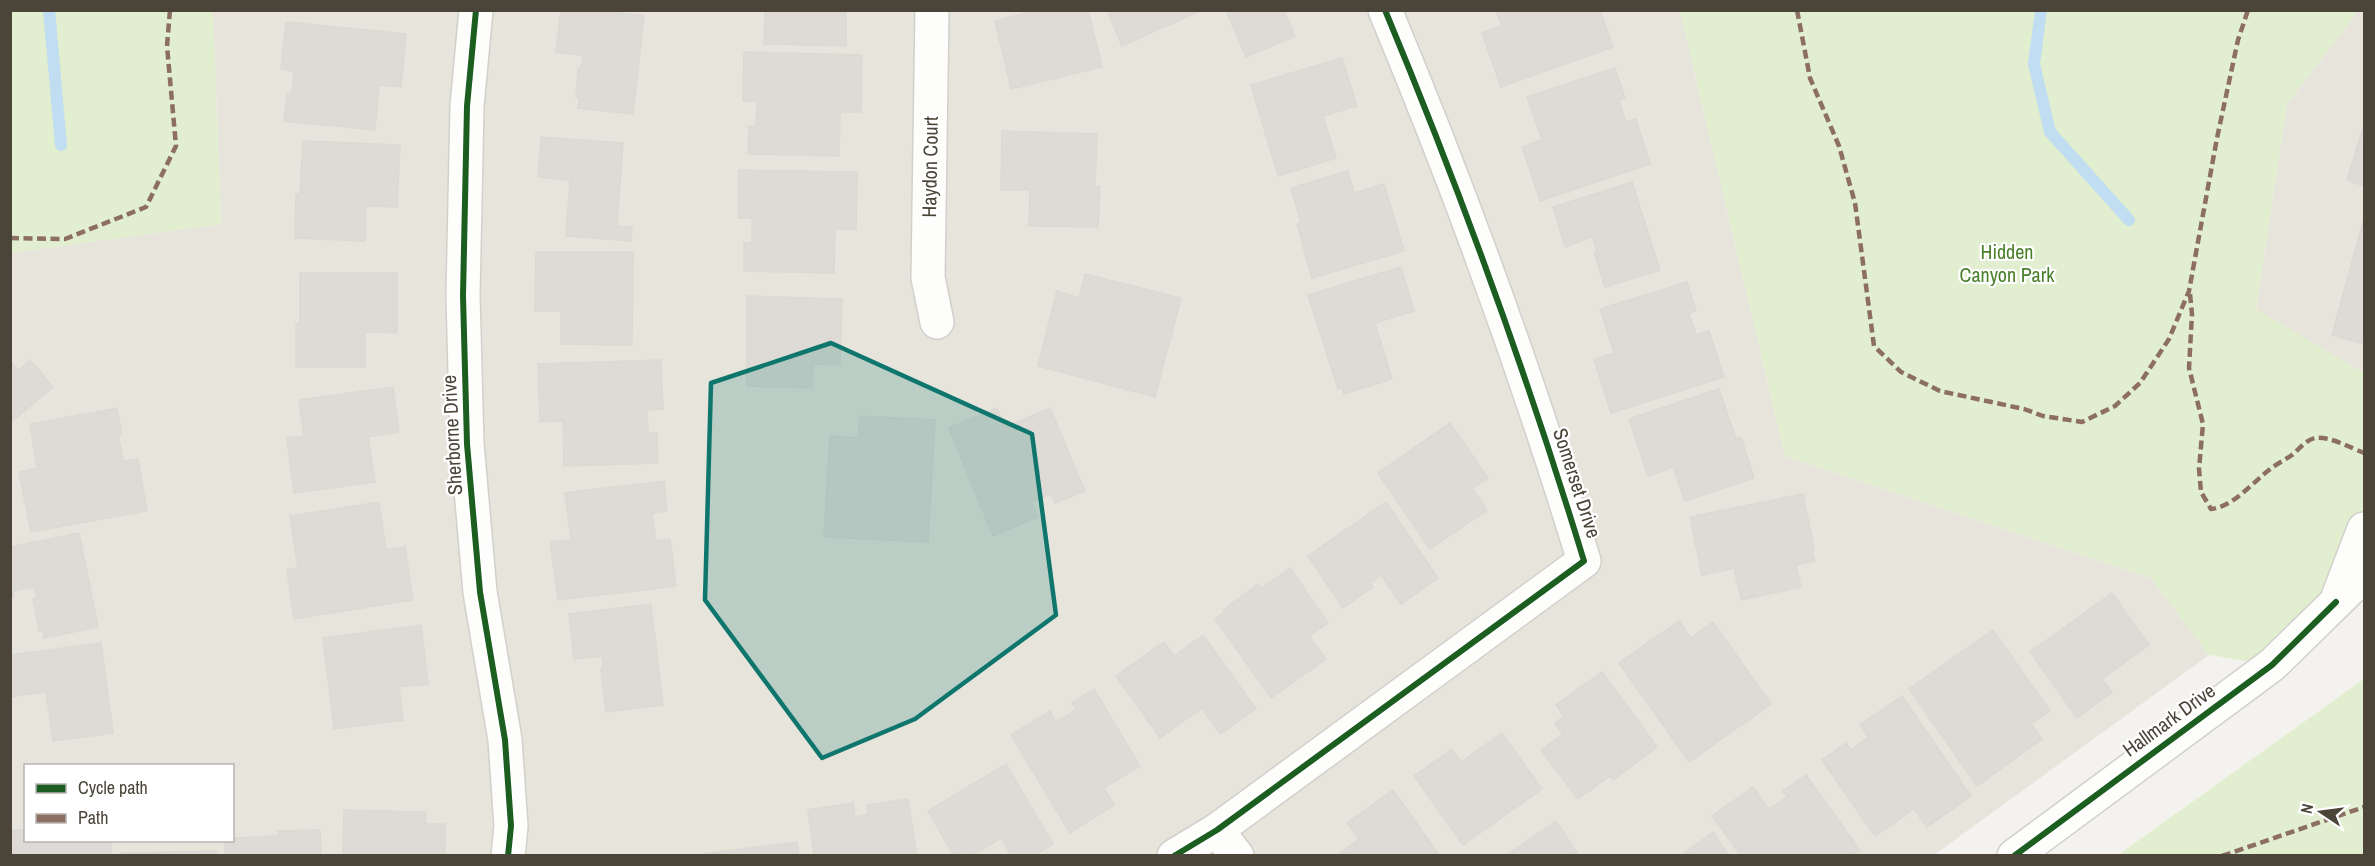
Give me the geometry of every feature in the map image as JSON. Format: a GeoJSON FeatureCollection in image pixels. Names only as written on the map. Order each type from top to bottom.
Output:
{"type":"FeatureCollection","features":[{"type":"Feature","properties":{"kind":"street","name":"Sherborne Drive"},"geometry":{"type":"LineString","coordinates":[[476,10],[467,106],[463,296],[467,444],[480,592],[506,740],[511,826],[508,855]]}},
{"type":"Feature","properties":{"kind":"street","name":"Haydon Court"},"geometry":{"type":"LineString","coordinates":[[932,10],[928,278],[937,322]]}},
{"type":"Feature","properties":{"kind":"street","name":"Somerset Drive"},"geometry":{"type":"LineString","coordinates":[[1174,855],[1216,830],[1584,561],[1550,448],[1432,121],[1385,10]]}},
{"type":"Feature","properties":{"kind":"street","name":"Hallmark Drive"},"geometry":{"type":"LineString","coordinates":[[2336,602],[2364,529]]}},
{"type":"Feature","properties":{"kind":"street","name":"Hallmark Drive"},"geometry":{"type":"LineString","coordinates":[[2014,855],[2272,665],[2364,575]]}},
{"type":"Feature","properties":{"kind":"street"},"geometry":{"type":"LineString","coordinates":[[1216,830],[1237,855]]}},
{"type":"Feature","properties":{"kind":"highlighted area"},"geometry":{"type":"Polygon","coordinates":[[[831,343],[1032,434],[1056,615],[915,719],[822,758],[705,600],[711,383],[831,343]]]}},
{"type":"Feature","properties":{"kind":"shaded area"},"geometry":{"type":"Polygon","coordinates":[[[213,11],[1680,11],[1785,456],[2151,578],[2209,655],[1934,855],[11,855],[10,253],[221,224],[213,11]]]}},
{"type":"Feature","properties":{"kind":"shaded area"},"geometry":{"type":"Polygon","coordinates":[[[2358,11],[2364,11],[2364,386],[2256,309],[2287,104],[2358,11]]]}},
{"type":"Feature","properties":{"kind":"green space"},"geometry":{"type":"Polygon","coordinates":[[[10,11],[213,11],[221,224],[11,253],[10,11]]]}},
{"type":"Feature","properties":{"kind":"green space","name":"Hidden Canyon Park"},"geometry":{"type":"Polygon","coordinates":[[[1680,11],[2358,11],[2287,104],[2256,309],[2364,373],[2364,529],[2336,602],[2272,665],[2209,655],[2151,578],[1785,456],[1680,11]]]}},
{"type":"Feature","properties":{"kind":"green space"},"geometry":{"type":"Polygon","coordinates":[[[2364,679],[2364,855],[2118,855],[2364,679]]]}},
{"type":"Feature","properties":{"kind":"building"},"geometry":{"type":"Polygon","coordinates":[[[561,10],[589,10],[644,16],[633,114],[578,108],[579,98],[576,97],[578,68],[581,68],[583,55],[556,52],[561,10]]]}},
{"type":"Feature","properties":{"kind":"building"},"geometry":{"type":"Polygon","coordinates":[[[765,10],[846,10],[846,46],[764,44],[765,10]]]}},
{"type":"Feature","properties":{"kind":"building"},"geometry":{"type":"Polygon","coordinates":[[[1028,10],[1088,10],[1102,67],[1011,89],[995,21],[1029,12],[1028,10]]]}},
{"type":"Feature","properties":{"kind":"building"},"geometry":{"type":"Polygon","coordinates":[[[1107,10],[1202,10],[1122,46],[1107,10]]]}},
{"type":"Feature","properties":{"kind":"building"},"geometry":{"type":"Polygon","coordinates":[[[1226,10],[1284,10],[1295,36],[1246,57],[1226,10]]]}},
{"type":"Feature","properties":{"kind":"building"},"geometry":{"type":"Polygon","coordinates":[[[1496,10],[1600,10],[1613,47],[1501,87],[1482,33],[1502,26],[1496,10]]]}},
{"type":"Feature","properties":{"kind":"building"},"geometry":{"type":"Polygon","coordinates":[[[286,22],[406,34],[401,87],[379,85],[375,130],[284,121],[287,93],[292,94],[294,71],[281,69],[286,22]]]}},
{"type":"Feature","properties":{"kind":"building"},"geometry":{"type":"Polygon","coordinates":[[[744,52],[862,55],[861,112],[840,112],[839,156],[748,154],[749,126],[756,126],[757,101],[743,101],[744,52]]]}},
{"type":"Feature","properties":{"kind":"building"},"geometry":{"type":"Polygon","coordinates":[[[1342,58],[1357,106],[1323,116],[1336,158],[1278,176],[1251,85],[1342,58]]]}},
{"type":"Feature","properties":{"kind":"building"},"geometry":{"type":"Polygon","coordinates":[[[1615,68],[1625,98],[1619,100],[1626,122],[1636,119],[1650,164],[1540,201],[1522,147],[1542,140],[1527,97],[1615,68]]]}},
{"type":"Feature","properties":{"kind":"building"},"geometry":{"type":"Polygon","coordinates":[[[2364,124],[2364,186],[2347,180],[2364,124]]]}},
{"type":"Feature","properties":{"kind":"building"},"geometry":{"type":"Polygon","coordinates":[[[1002,131],[1097,134],[1095,186],[1100,186],[1098,227],[1029,226],[1030,190],[1001,190],[1002,131]]]}},
{"type":"Feature","properties":{"kind":"building"},"geometry":{"type":"Polygon","coordinates":[[[541,137],[623,143],[617,226],[632,227],[631,241],[566,236],[570,180],[538,177],[541,137]]]}},
{"type":"Feature","properties":{"kind":"building"},"geometry":{"type":"Polygon","coordinates":[[[303,141],[400,145],[397,207],[366,206],[365,241],[295,238],[296,194],[300,194],[303,141]]]}},
{"type":"Feature","properties":{"kind":"building"},"geometry":{"type":"Polygon","coordinates":[[[739,170],[857,172],[856,229],[835,229],[834,273],[744,271],[744,243],[752,243],[752,218],[738,218],[739,170]]]}},
{"type":"Feature","properties":{"kind":"building"},"geometry":{"type":"Polygon","coordinates":[[[1348,171],[1354,193],[1384,184],[1404,251],[1312,278],[1297,224],[1301,222],[1291,188],[1348,171]]]}},
{"type":"Feature","properties":{"kind":"building"},"geometry":{"type":"Polygon","coordinates":[[[1632,182],[1660,270],[1605,287],[1594,252],[1597,251],[1592,237],[1565,247],[1553,207],[1632,182]]]}},
{"type":"Feature","properties":{"kind":"building"},"geometry":{"type":"Polygon","coordinates":[[[2364,218],[2364,344],[2332,335],[2364,218]]]}},
{"type":"Feature","properties":{"kind":"building"},"geometry":{"type":"Polygon","coordinates":[[[536,252],[633,252],[632,345],[561,344],[561,311],[535,311],[536,252]]]}},
{"type":"Feature","properties":{"kind":"building"},"geometry":{"type":"Polygon","coordinates":[[[1401,267],[1414,311],[1375,323],[1392,379],[1344,394],[1342,387],[1338,389],[1308,295],[1401,267]]]}},
{"type":"Feature","properties":{"kind":"building"},"geometry":{"type":"Polygon","coordinates":[[[300,273],[397,273],[397,333],[365,332],[365,367],[296,367],[296,324],[300,323],[300,273]]]}},
{"type":"Feature","properties":{"kind":"building"},"geometry":{"type":"Polygon","coordinates":[[[1085,274],[1181,298],[1155,397],[1038,366],[1057,291],[1079,298],[1085,274]]]}},
{"type":"Feature","properties":{"kind":"building"},"geometry":{"type":"Polygon","coordinates":[[[1687,282],[1696,311],[1689,313],[1696,335],[1709,331],[1724,377],[1611,413],[1594,359],[1614,353],[1600,309],[1687,282]]]}},
{"type":"Feature","properties":{"kind":"building"},"geometry":{"type":"Polygon","coordinates":[[[747,296],[842,299],[840,365],[813,364],[812,388],[747,386],[747,296]]]}},
{"type":"Feature","properties":{"kind":"building"},"geometry":{"type":"Polygon","coordinates":[[[30,360],[53,387],[10,423],[10,361],[18,371],[30,360]]]}},
{"type":"Feature","properties":{"kind":"building"},"geometry":{"type":"Polygon","coordinates":[[[661,360],[663,409],[647,410],[648,433],[657,433],[658,463],[564,466],[563,421],[540,422],[538,364],[661,360]]]}},
{"type":"Feature","properties":{"kind":"building"},"geometry":{"type":"Polygon","coordinates":[[[393,387],[399,432],[368,437],[375,482],[294,493],[287,438],[304,436],[299,400],[393,387]]]}},
{"type":"Feature","properties":{"kind":"building"},"geometry":{"type":"Polygon","coordinates":[[[1719,389],[1736,439],[1741,437],[1754,478],[1685,501],[1673,467],[1648,476],[1629,419],[1719,389]]]}},
{"type":"Feature","properties":{"kind":"building"},"geometry":{"type":"Polygon","coordinates":[[[117,408],[122,434],[118,435],[123,461],[138,459],[147,511],[31,532],[19,472],[37,468],[30,424],[117,408]]]}},
{"type":"Feature","properties":{"kind":"building"},"geometry":{"type":"Polygon","coordinates":[[[997,408],[1005,427],[1050,408],[1085,491],[1055,503],[1051,494],[1031,502],[1038,517],[993,536],[949,428],[997,408]]]}},
{"type":"Feature","properties":{"kind":"building"},"geometry":{"type":"Polygon","coordinates":[[[860,416],[935,420],[928,542],[824,537],[830,436],[858,438],[860,416]]]}},
{"type":"Feature","properties":{"kind":"building"},"geometry":{"type":"Polygon","coordinates":[[[1450,423],[1488,478],[1472,488],[1487,510],[1430,549],[1378,473],[1450,423]]]}},
{"type":"Feature","properties":{"kind":"building"},"geometry":{"type":"Polygon","coordinates":[[[664,481],[667,511],[652,513],[656,541],[670,539],[676,586],[558,600],[550,542],[571,540],[565,493],[664,481]]]}},
{"type":"Feature","properties":{"kind":"building"},"geometry":{"type":"Polygon","coordinates":[[[1803,494],[1815,561],[1796,565],[1801,587],[1741,600],[1734,568],[1702,575],[1690,517],[1803,494]]]}},
{"type":"Feature","properties":{"kind":"building"},"geometry":{"type":"Polygon","coordinates":[[[379,502],[386,550],[405,547],[413,600],[294,619],[287,570],[298,568],[290,516],[379,502]]]}},
{"type":"Feature","properties":{"kind":"building"},"geometry":{"type":"Polygon","coordinates":[[[1386,502],[1438,578],[1401,604],[1381,575],[1370,583],[1373,587],[1343,608],[1308,556],[1386,502]]]}},
{"type":"Feature","properties":{"kind":"building"},"geometry":{"type":"Polygon","coordinates":[[[79,533],[98,627],[44,638],[43,630],[39,631],[33,599],[37,599],[34,587],[13,591],[14,597],[10,598],[10,547],[79,533]]]}},
{"type":"Feature","properties":{"kind":"building"},"geometry":{"type":"Polygon","coordinates":[[[1290,568],[1328,623],[1309,636],[1326,659],[1271,698],[1215,619],[1225,612],[1223,610],[1258,584],[1261,589],[1290,568]]]}},
{"type":"Feature","properties":{"kind":"building"},"geometry":{"type":"Polygon","coordinates":[[[2112,593],[2149,645],[2102,679],[2112,692],[2077,718],[2030,652],[2112,593]]]}},
{"type":"Feature","properties":{"kind":"building"},"geometry":{"type":"Polygon","coordinates":[[[651,604],[663,705],[606,712],[601,668],[603,667],[602,656],[574,659],[569,614],[651,604]]]}},
{"type":"Feature","properties":{"kind":"building"},"geometry":{"type":"Polygon","coordinates":[[[1679,621],[1691,638],[1713,622],[1771,704],[1689,762],[1619,663],[1679,621]]]}},
{"type":"Feature","properties":{"kind":"building"},"geometry":{"type":"Polygon","coordinates":[[[421,625],[428,684],[399,687],[403,720],[334,729],[323,638],[421,625]]]}},
{"type":"Feature","properties":{"kind":"building"},"geometry":{"type":"Polygon","coordinates":[[[1993,630],[2050,711],[2031,724],[2042,739],[1977,786],[1909,689],[1993,630]]]}},
{"type":"Feature","properties":{"kind":"building"},"geometry":{"type":"Polygon","coordinates":[[[1203,635],[1256,709],[1220,734],[1202,708],[1160,738],[1116,676],[1164,642],[1174,656],[1203,635]]]}},
{"type":"Feature","properties":{"kind":"building"},"geometry":{"type":"Polygon","coordinates":[[[101,643],[113,733],[53,741],[46,692],[10,697],[10,655],[101,643]]]}},
{"type":"Feature","properties":{"kind":"building"},"geometry":{"type":"Polygon","coordinates":[[[1602,672],[1657,747],[1613,780],[1610,776],[1578,799],[1541,750],[1563,734],[1555,723],[1564,716],[1556,705],[1602,672]]]}},
{"type":"Feature","properties":{"kind":"building"},"geometry":{"type":"Polygon","coordinates":[[[1094,689],[1140,766],[1104,788],[1114,805],[1070,833],[1011,735],[1050,711],[1056,722],[1076,710],[1072,703],[1094,689]]]}},
{"type":"Feature","properties":{"kind":"building"},"geometry":{"type":"Polygon","coordinates":[[[1902,696],[1971,796],[1927,827],[1914,809],[1875,836],[1822,760],[1846,743],[1851,750],[1868,737],[1860,725],[1902,696]]]}},
{"type":"Feature","properties":{"kind":"building"},"geometry":{"type":"Polygon","coordinates":[[[1502,733],[1542,789],[1463,845],[1414,776],[1452,749],[1461,762],[1502,733]]]}},
{"type":"Feature","properties":{"kind":"building"},"geometry":{"type":"Polygon","coordinates":[[[1006,764],[1053,844],[1033,856],[1012,856],[1001,838],[972,856],[954,856],[928,811],[1006,764]]]}},
{"type":"Feature","properties":{"kind":"building"},"geometry":{"type":"Polygon","coordinates":[[[1806,775],[1860,850],[1852,856],[1741,856],[1712,816],[1753,787],[1769,809],[1787,797],[1783,791],[1806,775]]]}},
{"type":"Feature","properties":{"kind":"building"},"geometry":{"type":"Polygon","coordinates":[[[1393,790],[1440,856],[1337,856],[1359,839],[1347,823],[1393,790]]]}},
{"type":"Feature","properties":{"kind":"building"},"geometry":{"type":"Polygon","coordinates":[[[908,799],[917,856],[814,856],[808,810],[853,803],[855,817],[868,815],[867,805],[908,799]]]}},
{"type":"Feature","properties":{"kind":"building"},"geometry":{"type":"Polygon","coordinates":[[[344,810],[426,812],[426,824],[445,824],[445,856],[343,856],[344,810]]]}},
{"type":"Feature","properties":{"kind":"building"},"geometry":{"type":"Polygon","coordinates":[[[1556,821],[1579,856],[1505,856],[1556,821]]]}},
{"type":"Feature","properties":{"kind":"building"},"geometry":{"type":"Polygon","coordinates":[[[10,830],[24,830],[24,842],[111,842],[111,856],[10,856],[10,830]]]}},
{"type":"Feature","properties":{"kind":"building"},"geometry":{"type":"Polygon","coordinates":[[[320,830],[321,856],[225,856],[225,842],[234,842],[234,838],[278,836],[278,831],[320,830]]]}},
{"type":"Feature","properties":{"kind":"building"},"geometry":{"type":"Polygon","coordinates":[[[1713,832],[1729,856],[1681,856],[1713,832]]]}},
{"type":"Feature","properties":{"kind":"building"},"geometry":{"type":"Polygon","coordinates":[[[797,842],[799,856],[703,856],[703,854],[797,842]]]}},
{"type":"Feature","properties":{"kind":"building"},"geometry":{"type":"Polygon","coordinates":[[[216,851],[217,856],[121,856],[121,853],[216,851]]]}},
{"type":"Feature","properties":{"kind":"waterway"},"geometry":{"type":"LineString","coordinates":[[49,10],[61,145]]}},
{"type":"Feature","properties":{"kind":"waterway"},"geometry":{"type":"LineString","coordinates":[[2041,10],[2034,64],[2050,132],[2129,220]]}},
{"type":"Feature","properties":{"kind":"marked path"},"geometry":{"type":"LineString","coordinates":[[10,238],[65,239],[146,207],[176,146],[167,46],[170,10]]}},
{"type":"Feature","properties":{"kind":"marked path"},"geometry":{"type":"LineString","coordinates":[[1797,10],[1810,78],[1839,146],[1855,203],[1874,346],[1901,372],[1940,391],[2024,409],[2043,416],[2082,422],[2115,406],[2140,383],[2169,339],[2189,291],[2217,138],[2238,40],[2248,10]]}},
{"type":"Feature","properties":{"kind":"marked path"},"geometry":{"type":"LineString","coordinates":[[2190,294],[2192,314],[2189,368],[2203,424],[2199,469],[2201,492],[2211,509],[2235,499],[2312,439],[2327,439],[2364,453]]}},
{"type":"Feature","properties":{"kind":"marked path"},"geometry":{"type":"LineString","coordinates":[[2222,856],[2364,807]]}},
{"type":"Feature","properties":{"kind":"cycle path"},"geometry":{"type":"LineString","coordinates":[[476,10],[467,106],[463,296],[467,444],[480,592],[505,740],[511,826],[508,856]]}},
{"type":"Feature","properties":{"kind":"cycle path"},"geometry":{"type":"LineString","coordinates":[[1174,856],[1217,830],[1584,561],[1516,352],[1440,146],[1385,10]]}},
{"type":"Feature","properties":{"kind":"cycle path"},"geometry":{"type":"LineString","coordinates":[[2014,856],[2272,665],[2336,602]]}}]}
